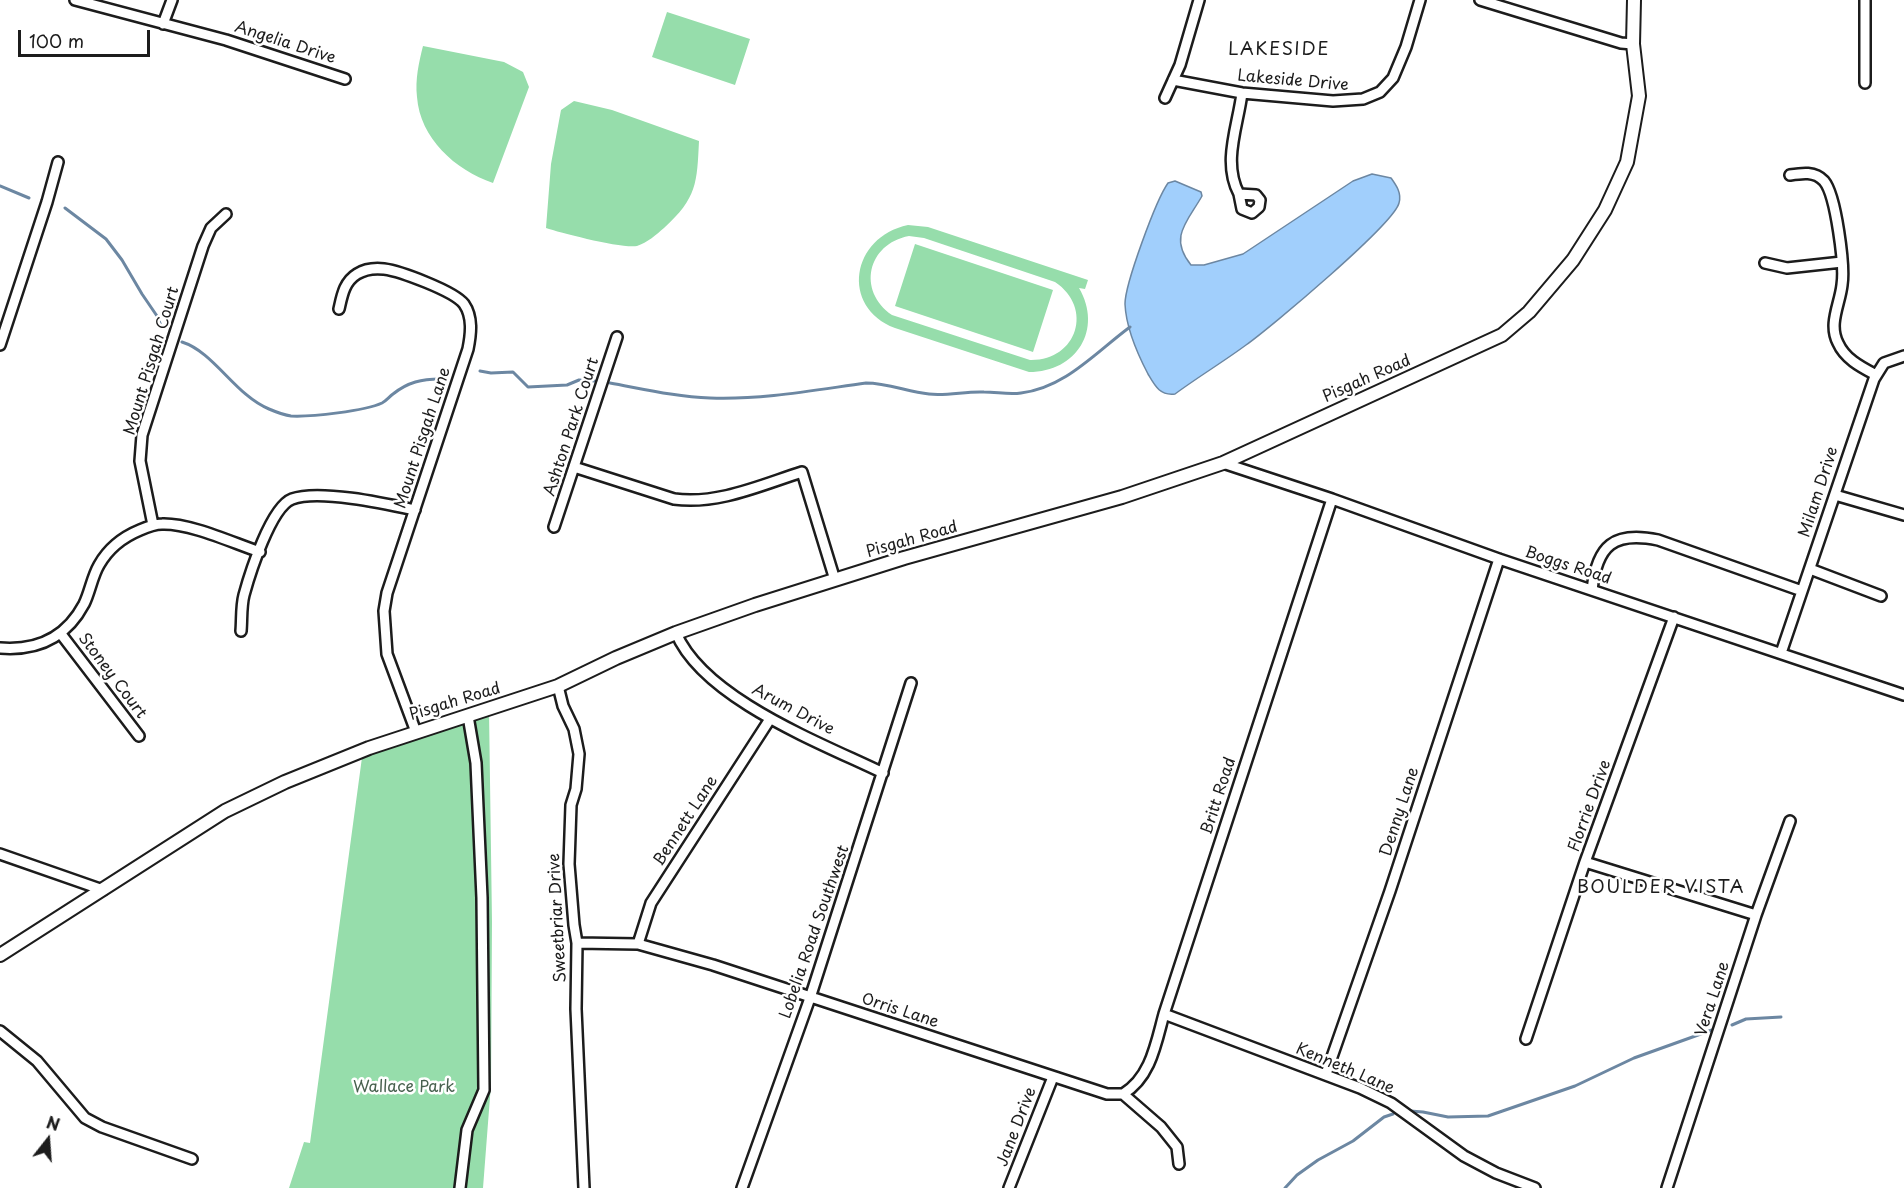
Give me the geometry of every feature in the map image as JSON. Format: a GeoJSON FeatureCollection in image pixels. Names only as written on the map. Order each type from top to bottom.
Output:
{"type":"FeatureCollection","features":[{"type":"Feature","properties":{"kind":"street","name":"Angelia Drive"},"geometry":{"type":"LineString","coordinates":[[75,0],[226,40],[345,79]]}},
{"type":"Feature","properties":{"kind":"street"},"geometry":{"type":"LineString","coordinates":[[163,24],[172,0]]}},
{"type":"Feature","properties":{"kind":"street"},"geometry":{"type":"LineString","coordinates":[[1165,98],[1180,65],[1199,0]]}},
{"type":"Feature","properties":{"kind":"street","name":"Lakeside Drive"},"geometry":{"type":"LineString","coordinates":[[1173,80],[1242,93],[1333,101],[1351,102],[1375,95],[1389,84],[1399,66],[1420,0]]}},
{"type":"Feature","properties":{"kind":"street"},"geometry":{"type":"LineString","coordinates":[[1480,0],[1621,43],[1633,44]]}},
{"type":"Feature","properties":{"kind":"street","name":"Pisgah Road"},"geometry":{"type":"LineString","coordinates":[[0,955],[225,811],[285,782],[369,747],[558,686],[676,633],[755,605],[904,558],[1122,497],[1223,463],[1502,335],[1529,312],[1574,260],[1605,210],[1627,162],[1639,96],[1633,44],[1634,0]]}},
{"type":"Feature","properties":{"kind":"street"},"geometry":{"type":"LineString","coordinates":[[1865,0],[1865,83]]}},
{"type":"Feature","properties":{"kind":"street"},"geometry":{"type":"LineString","coordinates":[[1239,194],[1234,184],[1232,145],[1242,93]]}},
{"type":"Feature","properties":{"kind":"street"},"geometry":{"type":"LineString","coordinates":[[0,345],[58,162]]}},
{"type":"Feature","properties":{"kind":"street"},"geometry":{"type":"LineString","coordinates":[[1790,175],[1803,173],[1816,175],[1829,188],[1834,201],[1842,262],[1842,285],[1834,319],[1834,331],[1837,342],[1844,353],[1855,363],[1876,375]]}},
{"type":"Feature","properties":{"kind":"street","name":"Mount Pisgah Court"},"geometry":{"type":"LineString","coordinates":[[153,525],[140,461],[142,435],[203,246],[211,228],[226,214]]}},
{"type":"Feature","properties":{"kind":"street"},"geometry":{"type":"LineString","coordinates":[[1765,263],[1787,268],[1842,262]]}},
{"type":"Feature","properties":{"kind":"street","name":"Mount Pisgah Lane"},"geometry":{"type":"LineString","coordinates":[[339,309],[345,284],[357,273],[373,268],[387,269],[440,288],[463,303],[471,331],[468,349],[387,593],[384,611],[387,654],[416,732]]}},
{"type":"Feature","properties":{"kind":"street","name":"Ashton Park Court"},"geometry":{"type":"LineString","coordinates":[[554,527],[617,336]]}},
{"type":"Feature","properties":{"kind":"street","name":"Milam Drive"},"geometry":{"type":"LineString","coordinates":[[1781,653],[1863,405],[1884,363],[1904,356]]}},
{"type":"Feature","properties":{"kind":"street","name":"Boggs Road"},"geometry":{"type":"LineString","coordinates":[[1223,463],[1332,499],[1499,559],[1904,695]]}},
{"type":"Feature","properties":{"kind":"street"},"geometry":{"type":"LineString","coordinates":[[574,467],[685,501],[716,499],[802,472],[835,580]]}},
{"type":"Feature","properties":{"kind":"street"},"geometry":{"type":"LineString","coordinates":[[1835,495],[1904,515]]}},
{"type":"Feature","properties":{"kind":"street"},"geometry":{"type":"LineString","coordinates":[[241,632],[243,597],[269,526],[279,508],[291,499],[306,496],[343,498],[380,502],[415,510]]}},
{"type":"Feature","properties":{"kind":"street","name":"Britt Road"},"geometry":{"type":"LineString","coordinates":[[1123,1094],[1135,1087],[1149,1065],[1332,499]]}},
{"type":"Feature","properties":{"kind":"street"},"geometry":{"type":"LineString","coordinates":[[0,648],[18,650],[36,646],[60,634],[75,619],[98,566],[106,554],[118,542],[153,525],[186,527],[260,552]]}},
{"type":"Feature","properties":{"kind":"street"},"geometry":{"type":"LineString","coordinates":[[1592,590],[1597,565],[1608,546],[1625,537],[1634,536],[1658,540],[1803,591]]}},
{"type":"Feature","properties":{"kind":"street","name":"Denny Lane"},"geometry":{"type":"LineString","coordinates":[[1326,1074],[1390,891],[1499,559]]}},
{"type":"Feature","properties":{"kind":"street"},"geometry":{"type":"LineString","coordinates":[[1810,569],[1881,596]]}},
{"type":"Feature","properties":{"kind":"street","name":"Florrie Drive"},"geometry":{"type":"LineString","coordinates":[[1526,1039],[1585,862],[1674,617]]}},
{"type":"Feature","properties":{"kind":"street","name":"Arum Drive"},"geometry":{"type":"LineString","coordinates":[[676,633],[693,663],[711,680],[770,719],[883,773]]}},
{"type":"Feature","properties":{"kind":"street","name":"Stoney Court"},"geometry":{"type":"LineString","coordinates":[[60,634],[139,736]]}},
{"type":"Feature","properties":{"kind":"street","name":"Lobelia Road Southwest"},"geometry":{"type":"LineString","coordinates":[[742,1188],[810,998],[911,683]]}},
{"type":"Feature","properties":{"kind":"street","name":"Sweetbriar Drive"},"geometry":{"type":"LineString","coordinates":[[558,686],[563,706],[574,729],[579,754],[576,789],[571,805],[569,864],[577,943],[576,1008],[584,1188]]}},
{"type":"Feature","properties":{"kind":"street"},"geometry":{"type":"LineString","coordinates":[[460,1188],[467,1130],[484,1090],[483,898],[476,763],[468,716]]}},
{"type":"Feature","properties":{"kind":"street","name":"Bennett Lane"},"geometry":{"type":"LineString","coordinates":[[638,944],[651,903],[770,719]]}},
{"type":"Feature","properties":{"kind":"street","name":"Vera Lane"},"geometry":{"type":"LineString","coordinates":[[1667,1188],[1756,915],[1790,821]]}},
{"type":"Feature","properties":{"kind":"street"},"geometry":{"type":"LineString","coordinates":[[0,854],[103,890]]}},
{"type":"Feature","properties":{"kind":"street"},"geometry":{"type":"LineString","coordinates":[[1585,862],[1756,915]]}},
{"type":"Feature","properties":{"kind":"street","name":"Orris Lane"},"geometry":{"type":"LineString","coordinates":[[577,943],[638,944],[713,965],[1107,1094],[1123,1094]]}},
{"type":"Feature","properties":{"kind":"street","name":"Kenneth Lane"},"geometry":{"type":"LineString","coordinates":[[1164,1014],[1326,1074],[1391,1103],[1464,1156],[1496,1173],[1535,1188]]}},
{"type":"Feature","properties":{"kind":"street"},"geometry":{"type":"LineString","coordinates":[[0,1031],[37,1061],[85,1118],[102,1127],[192,1159]]}},
{"type":"Feature","properties":{"kind":"street","name":"Jane Drive"},"geometry":{"type":"LineString","coordinates":[[1010,1188],[1053,1077]]}},
{"type":"Feature","properties":{"kind":"street"},"geometry":{"type":"LineString","coordinates":[[1123,1094],[1161,1127],[1176,1147],[1179,1164]]}},
{"type":"Feature","properties":{"kind":"green space"},"geometry":{"type":"Polygon","coordinates":[[[667,12],[750,39],[735,85],[652,57],[667,12]]]}},
{"type":"Feature","properties":{"kind":"green space"},"geometry":{"type":"Polygon","coordinates":[[[423,46],[504,62],[523,72],[529,87],[493,183],[453,161],[432,139],[425,126],[417,97],[418,71],[423,46]]]}},
{"type":"Feature","properties":{"kind":"green space"},"geometry":{"type":"Polygon","coordinates":[[[574,101],[612,110],[699,141],[696,179],[689,198],[664,228],[641,245],[606,243],[546,228],[551,164],[561,110],[574,101]]]}},
{"type":"Feature","properties":{"kind":"green space"},"geometry":{"type":"Polygon","coordinates":[[[908,225],[928,227],[1088,280],[1085,289],[1079,288],[1086,303],[1088,318],[1086,333],[1081,345],[1060,365],[1029,372],[895,328],[877,318],[866,305],[860,289],[860,273],[864,257],[874,243],[889,232],[908,225]],[[909,236],[895,241],[884,248],[876,258],[871,282],[874,294],[881,305],[892,315],[1030,360],[1046,358],[1059,352],[1069,343],[1075,331],[1077,318],[1074,305],[1067,293],[1055,282],[924,238],[909,236]]]}},
{"type":"Feature","properties":{"kind":"green space"},"geometry":{"type":"Polygon","coordinates":[[[915,244],[1053,290],[1033,352],[895,306],[915,244]]]}},
{"type":"Feature","properties":{"kind":"green space","name":"Wallace Park"},"geometry":{"type":"Polygon","coordinates":[[[489,710],[492,922],[491,1084],[483,1188],[289,1188],[304,1142],[310,1143],[363,750],[489,710]]]}},
{"type":"Feature","properties":{"kind":"water"},"geometry":{"type":"Polygon","coordinates":[[[1372,174],[1391,178],[1400,196],[1399,203],[1392,214],[1376,232],[1304,298],[1246,345],[1175,394],[1165,393],[1158,389],[1136,349],[1127,322],[1125,304],[1142,242],[1168,183],[1175,181],[1201,192],[1202,196],[1183,229],[1181,246],[1191,265],[1204,265],[1243,254],[1353,181],[1372,174]]]}},
{"type":"Feature","properties":{"kind":"waterway"},"geometry":{"type":"LineString","coordinates":[[0,186],[29,198]]}},
{"type":"Feature","properties":{"kind":"waterway"},"geometry":{"type":"LineString","coordinates":[[65,208],[106,239],[122,260],[162,328]]}},
{"type":"Feature","properties":{"kind":"waterway"},"geometry":{"type":"LineString","coordinates":[[610,383],[710,398],[769,396],[866,383],[929,394],[977,392],[1016,394],[1037,390],[1066,377],[1130,327]]}},
{"type":"Feature","properties":{"kind":"waterway"},"geometry":{"type":"LineString","coordinates":[[182,342],[194,347],[204,355],[257,403],[291,416],[363,409],[382,403],[410,384],[440,379]]}},
{"type":"Feature","properties":{"kind":"waterway"},"geometry":{"type":"LineString","coordinates":[[480,371],[513,372],[528,387],[567,385],[579,380],[595,381]]}},
{"type":"Feature","properties":{"kind":"waterway"},"geometry":{"type":"LineString","coordinates":[[1732,1025],[1746,1019],[1781,1017]]}},
{"type":"Feature","properties":{"kind":"waterway"},"geometry":{"type":"LineString","coordinates":[[1410,1111],[1448,1117],[1488,1116],[1575,1086],[1634,1058],[1712,1030]]}},
{"type":"Feature","properties":{"kind":"waterway"},"geometry":{"type":"LineString","coordinates":[[1285,1188],[1297,1175],[1318,1160],[1353,1141],[1384,1117],[1393,1114]]}},
{"type":"Feature","properties":{"kind":"district","name":"LAKESIDE"},"geometry":{"type":"Point","coordinates":[1279,50]}},
{"type":"Feature","properties":{"kind":"district","name":"BOULDER VISTA"},"geometry":{"type":"Point","coordinates":[1661,888]}}]}
